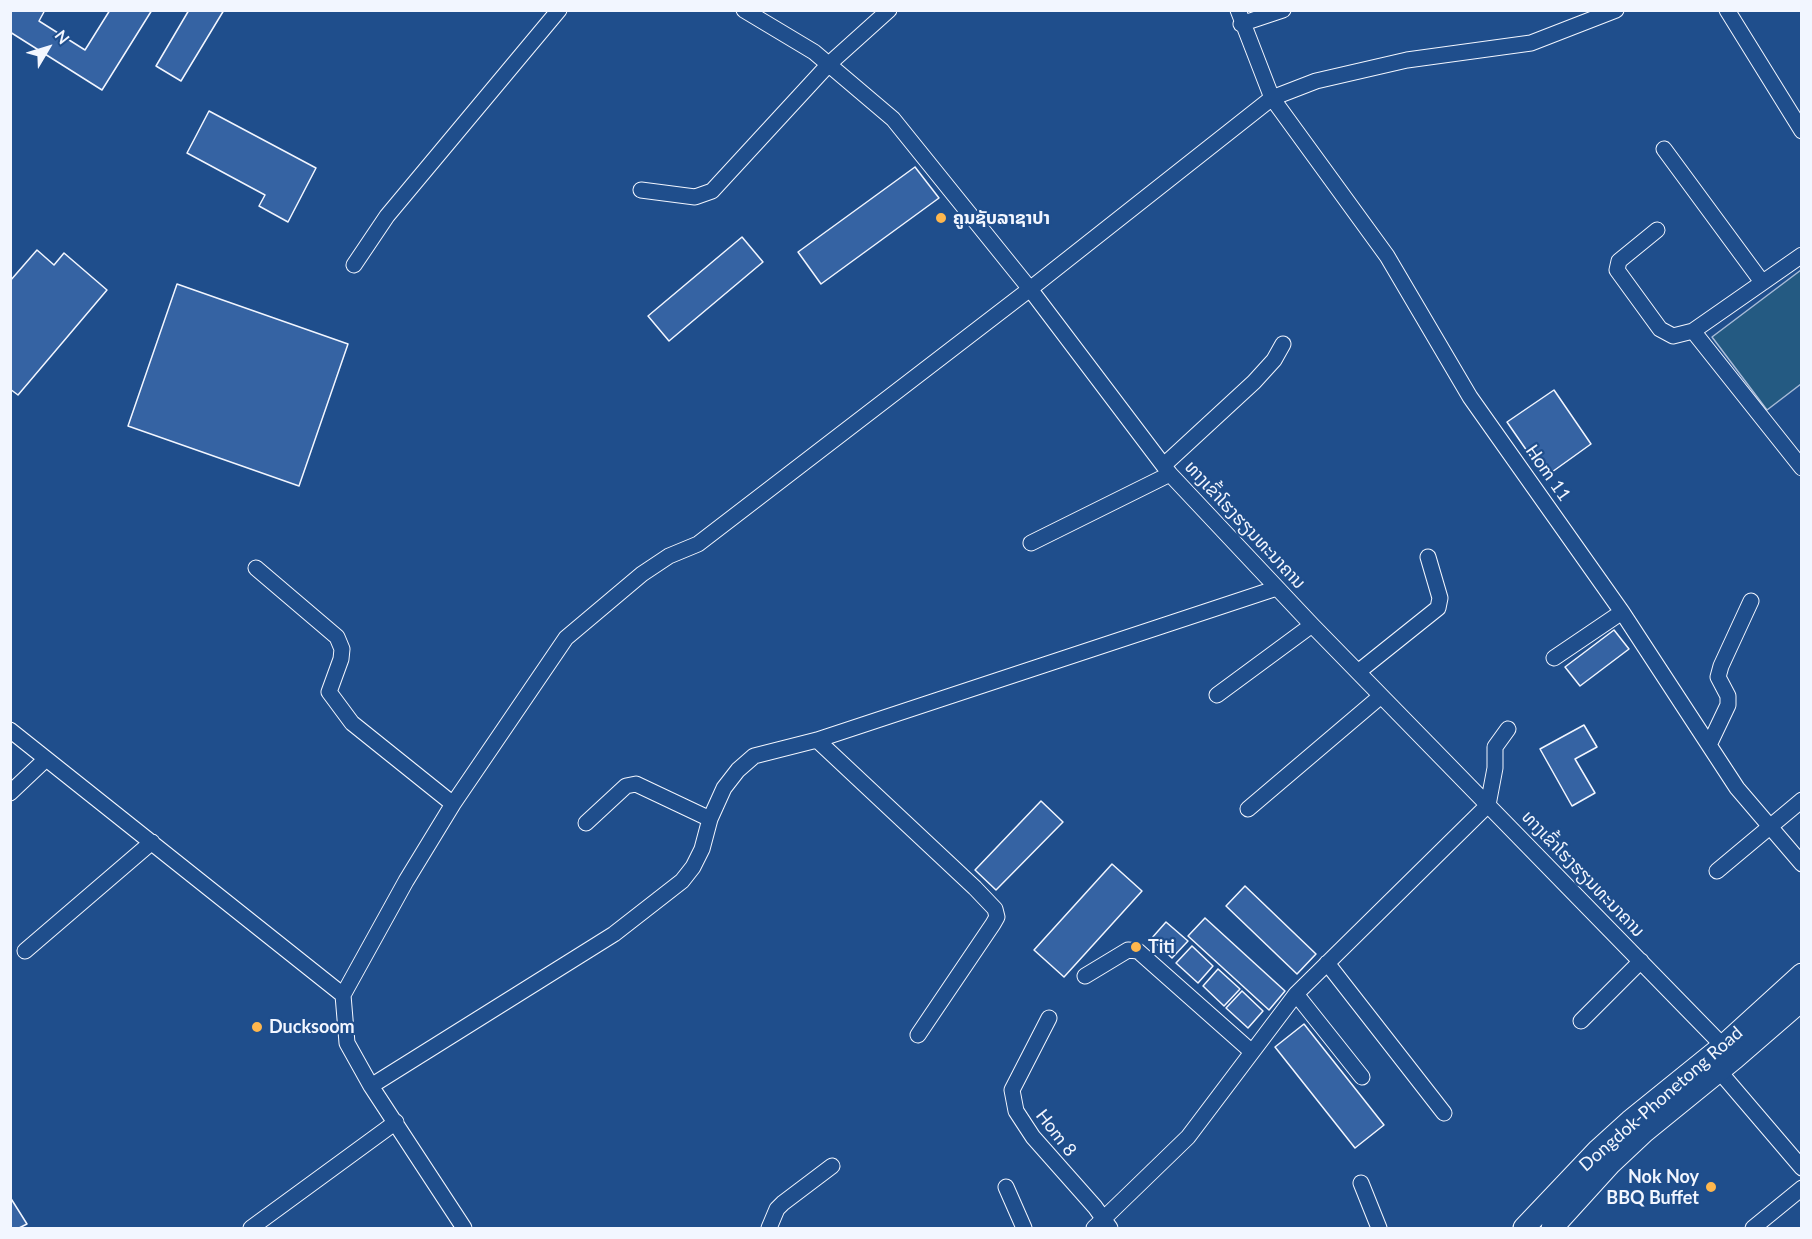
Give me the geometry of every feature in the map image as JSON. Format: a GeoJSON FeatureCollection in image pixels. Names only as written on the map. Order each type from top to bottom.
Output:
{"type":"FeatureCollection","features":[{"type":"Feature","properties":{"kind":"main road","name":"Dongdok-Phonetong Road"},"geometry":{"type":"LineString","coordinates":[[1552,1228],[1611,1163],[1721,1058],[1802,974]]}},
{"type":"Feature","properties":{"kind":"main road","name":"Dongdok-Phonetong Road"},"geometry":{"type":"LineString","coordinates":[[1524,1228],[1598,1150],[1630,1121],[1802,1000]]}},
{"type":"Feature","properties":{"kind":"street"},"geometry":{"type":"LineString","coordinates":[[354,265],[387,216],[559,10]]}},
{"type":"Feature","properties":{"kind":"street","name":"ທາງເຂົ້າໂຮງຮຽນທະນາຄານ"},"geometry":{"type":"LineString","coordinates":[[744,10],[814,52],[893,119],[1030,289],[1167,470],[1312,625],[1641,961],[1721,1058],[1802,1168]]}},
{"type":"Feature","properties":{"kind":"street"},"geometry":{"type":"LineString","coordinates":[[641,190],[695,197],[712,191],[829,64],[889,10]]}},
{"type":"Feature","properties":{"kind":"street"},"geometry":{"type":"LineString","coordinates":[[1240,17],[1283,10]]}},
{"type":"Feature","properties":{"kind":"street"},"geometry":{"type":"LineString","coordinates":[[464,1228],[371,1086],[347,1043],[344,995],[406,881],[453,804],[566,638],[642,574],[669,556],[698,544],[1030,289],[1272,98],[1316,81],[1407,60],[1531,43],[1616,10]]}},
{"type":"Feature","properties":{"kind":"street"},"geometry":{"type":"LineString","coordinates":[[1727,10],[1802,131]]}},
{"type":"Feature","properties":{"kind":"street","name":"Hom 11"},"geometry":{"type":"LineString","coordinates":[[1240,17],[1272,98],[1387,256],[1470,397],[1622,612],[1737,788],[1802,864]]}},
{"type":"Feature","properties":{"kind":"street"},"geometry":{"type":"LineString","coordinates":[[1664,149],[1761,282]]}},
{"type":"Feature","properties":{"kind":"street"},"geometry":{"type":"LineString","coordinates":[[1657,230],[1619,261],[1617,270],[1660,329],[1673,336],[1693,331],[1802,255]]}},
{"type":"Feature","properties":{"kind":"street"},"geometry":{"type":"LineString","coordinates":[[1693,331],[1802,468]]}},
{"type":"Feature","properties":{"kind":"street"},"geometry":{"type":"LineString","coordinates":[[1031,543],[1167,470],[1254,382],[1274,360],[1283,344]]}},
{"type":"Feature","properties":{"kind":"street"},"geometry":{"type":"LineString","coordinates":[[1358,672],[1438,608],[1440,598],[1428,557]]}},
{"type":"Feature","properties":{"kind":"street"},"geometry":{"type":"LineString","coordinates":[[256,568],[337,636],[342,649],[341,658],[329,692],[352,723],[453,804]]}},
{"type":"Feature","properties":{"kind":"street"},"geometry":{"type":"LineString","coordinates":[[371,1086],[614,934],[682,881],[693,867],[702,849],[710,819],[724,788],[738,770],[754,756],[817,740],[1277,588]]}},
{"type":"Feature","properties":{"kind":"street"},"geometry":{"type":"LineString","coordinates":[[1709,745],[1728,705],[1728,696],[1718,677],[1720,666],[1751,601]]}},
{"type":"Feature","properties":{"kind":"street"},"geometry":{"type":"LineString","coordinates":[[1554,658],[1622,612]]}},
{"type":"Feature","properties":{"kind":"street"},"geometry":{"type":"LineString","coordinates":[[1217,695],[1312,625]]}},
{"type":"Feature","properties":{"kind":"street"},"geometry":{"type":"LineString","coordinates":[[1248,809],[1381,696]]}},
{"type":"Feature","properties":{"kind":"street"},"geometry":{"type":"LineString","coordinates":[[1103,1226],[1188,1137],[1296,994],[1488,805],[1495,768],[1495,747],[1508,729]]}},
{"type":"Feature","properties":{"kind":"street"},"geometry":{"type":"LineString","coordinates":[[10,730],[344,995]]}},
{"type":"Feature","properties":{"kind":"street"},"geometry":{"type":"LineString","coordinates":[[817,740],[995,909],[997,917],[993,924],[918,1035]]}},
{"type":"Feature","properties":{"kind":"street"},"geometry":{"type":"LineString","coordinates":[[10,793],[46,759]]}},
{"type":"Feature","properties":{"kind":"street"},"geometry":{"type":"LineString","coordinates":[[586,823],[626,786],[636,784],[710,819]]}},
{"type":"Feature","properties":{"kind":"street"},"geometry":{"type":"LineString","coordinates":[[1717,871],[1802,800]]}},
{"type":"Feature","properties":{"kind":"street"},"geometry":{"type":"LineString","coordinates":[[25,951],[152,842]]}},
{"type":"Feature","properties":{"kind":"street"},"geometry":{"type":"LineString","coordinates":[[1085,976],[1128,950],[1138,951],[1252,1052]]}},
{"type":"Feature","properties":{"kind":"street"},"geometry":{"type":"LineString","coordinates":[[1581,1022],[1641,961]]}},
{"type":"Feature","properties":{"kind":"street"},"geometry":{"type":"LineString","coordinates":[[1327,963],[1444,1113]]}},
{"type":"Feature","properties":{"kind":"street"},"geometry":{"type":"LineString","coordinates":[[1296,994],[1362,1077]]}},
{"type":"Feature","properties":{"kind":"street","name":"Hom 8"},"geometry":{"type":"LineString","coordinates":[[1050,1018],[1012,1090],[1016,1111],[1033,1137],[1103,1226]]}},
{"type":"Feature","properties":{"kind":"street"},"geometry":{"type":"LineString","coordinates":[[251,1228],[396,1122]]}},
{"type":"Feature","properties":{"kind":"street"},"geometry":{"type":"LineString","coordinates":[[770,1228],[777,1209],[832,1166]]}},
{"type":"Feature","properties":{"kind":"street"},"geometry":{"type":"LineString","coordinates":[[1361,1183],[1379,1228]]}},
{"type":"Feature","properties":{"kind":"street"},"geometry":{"type":"LineString","coordinates":[[1006,1187],[1024,1228]]}},
{"type":"Feature","properties":{"kind":"street"},"geometry":{"type":"LineString","coordinates":[[1753,1228],[1802,1188]]}},
{"type":"Feature","properties":{"kind":"shaded area"},"geometry":{"type":"Polygon","coordinates":[[[1801,270],[1801,384],[1767,410],[1712,337],[1801,270]]]}},
{"type":"Feature","properties":{"kind":"building"},"geometry":{"type":"Polygon","coordinates":[[[10,10],[45,10],[39,21],[85,50],[110,10],[152,10],[102,90],[10,32],[10,10]]]}},
{"type":"Feature","properties":{"kind":"building"},"geometry":{"type":"Polygon","coordinates":[[[189,10],[224,10],[181,81],[156,66],[189,10]]]}},
{"type":"Feature","properties":{"kind":"building"},"geometry":{"type":"Polygon","coordinates":[[[209,111],[316,168],[288,222],[259,206],[265,195],[187,153],[209,111]]]}},
{"type":"Feature","properties":{"kind":"building"},"geometry":{"type":"Polygon","coordinates":[[[915,167],[939,198],[821,284],[798,252],[915,167]]]}},
{"type":"Feature","properties":{"kind":"building"},"geometry":{"type":"Polygon","coordinates":[[[742,237],[763,262],[669,341],[648,316],[742,237]]]}},
{"type":"Feature","properties":{"kind":"building"},"geometry":{"type":"Polygon","coordinates":[[[37,250],[54,265],[64,253],[107,290],[18,395],[10,389],[10,281],[37,250]]]}},
{"type":"Feature","properties":{"kind":"building"},"geometry":{"type":"Polygon","coordinates":[[[177,284],[348,344],[299,486],[128,426],[177,284]]]}},
{"type":"Feature","properties":{"kind":"building"},"geometry":{"type":"Polygon","coordinates":[[[1554,390],[1591,444],[1545,477],[1507,422],[1554,390]]]}},
{"type":"Feature","properties":{"kind":"building"},"geometry":{"type":"Polygon","coordinates":[[[1614,630],[1629,649],[1580,686],[1565,667],[1614,630]]]}},
{"type":"Feature","properties":{"kind":"building"},"geometry":{"type":"Polygon","coordinates":[[[1584,725],[1597,747],[1575,759],[1595,793],[1572,806],[1540,749],[1584,725]]]}},
{"type":"Feature","properties":{"kind":"building"},"geometry":{"type":"Polygon","coordinates":[[[1041,801],[1063,822],[996,890],[975,870],[1041,801]]]}},
{"type":"Feature","properties":{"kind":"building"},"geometry":{"type":"Polygon","coordinates":[[[1112,864],[1142,891],[1064,977],[1034,950],[1112,864]]]}},
{"type":"Feature","properties":{"kind":"building"},"geometry":{"type":"Polygon","coordinates":[[[1245,886],[1316,954],[1297,974],[1226,906],[1245,886]]]}},
{"type":"Feature","properties":{"kind":"building"},"geometry":{"type":"Polygon","coordinates":[[[1205,918],[1285,991],[1269,1010],[1188,936],[1205,918]]]}},
{"type":"Feature","properties":{"kind":"building"},"geometry":{"type":"Polygon","coordinates":[[[1166,922],[1188,941],[1172,958],[1151,939],[1166,922]]]}},
{"type":"Feature","properties":{"kind":"building"},"geometry":{"type":"Polygon","coordinates":[[[1192,946],[1213,966],[1198,983],[1176,963],[1192,946]]]}},
{"type":"Feature","properties":{"kind":"building"},"geometry":{"type":"Polygon","coordinates":[[[1218,969],[1240,989],[1224,1006],[1203,986],[1218,969]]]}},
{"type":"Feature","properties":{"kind":"building"},"geometry":{"type":"Polygon","coordinates":[[[1242,991],[1263,1011],[1248,1028],[1226,1008],[1242,991]]]}},
{"type":"Feature","properties":{"kind":"building"},"geometry":{"type":"Polygon","coordinates":[[[1304,1024],[1384,1125],[1355,1148],[1275,1047],[1304,1024]]]}},
{"type":"Feature","properties":{"kind":"building"},"geometry":{"type":"Polygon","coordinates":[[[10,1197],[27,1224],[19,1228],[10,1228],[10,1197]]]}},
{"type":"Feature","properties":{"kind":"place","name":"ຄູນຊັບລາຊາປາ"},"geometry":{"type":"Point","coordinates":[941,218]}},
{"type":"Feature","properties":{"kind":"place","name":"Titi"},"geometry":{"type":"Point","coordinates":[1136,947]}},
{"type":"Feature","properties":{"kind":"place","name":"Ducksoom"},"geometry":{"type":"Point","coordinates":[257,1027]}},
{"type":"Feature","properties":{"kind":"place","name":"Nok Noy BBQ Buffet"},"geometry":{"type":"Point","coordinates":[1711,1187]}}]}
